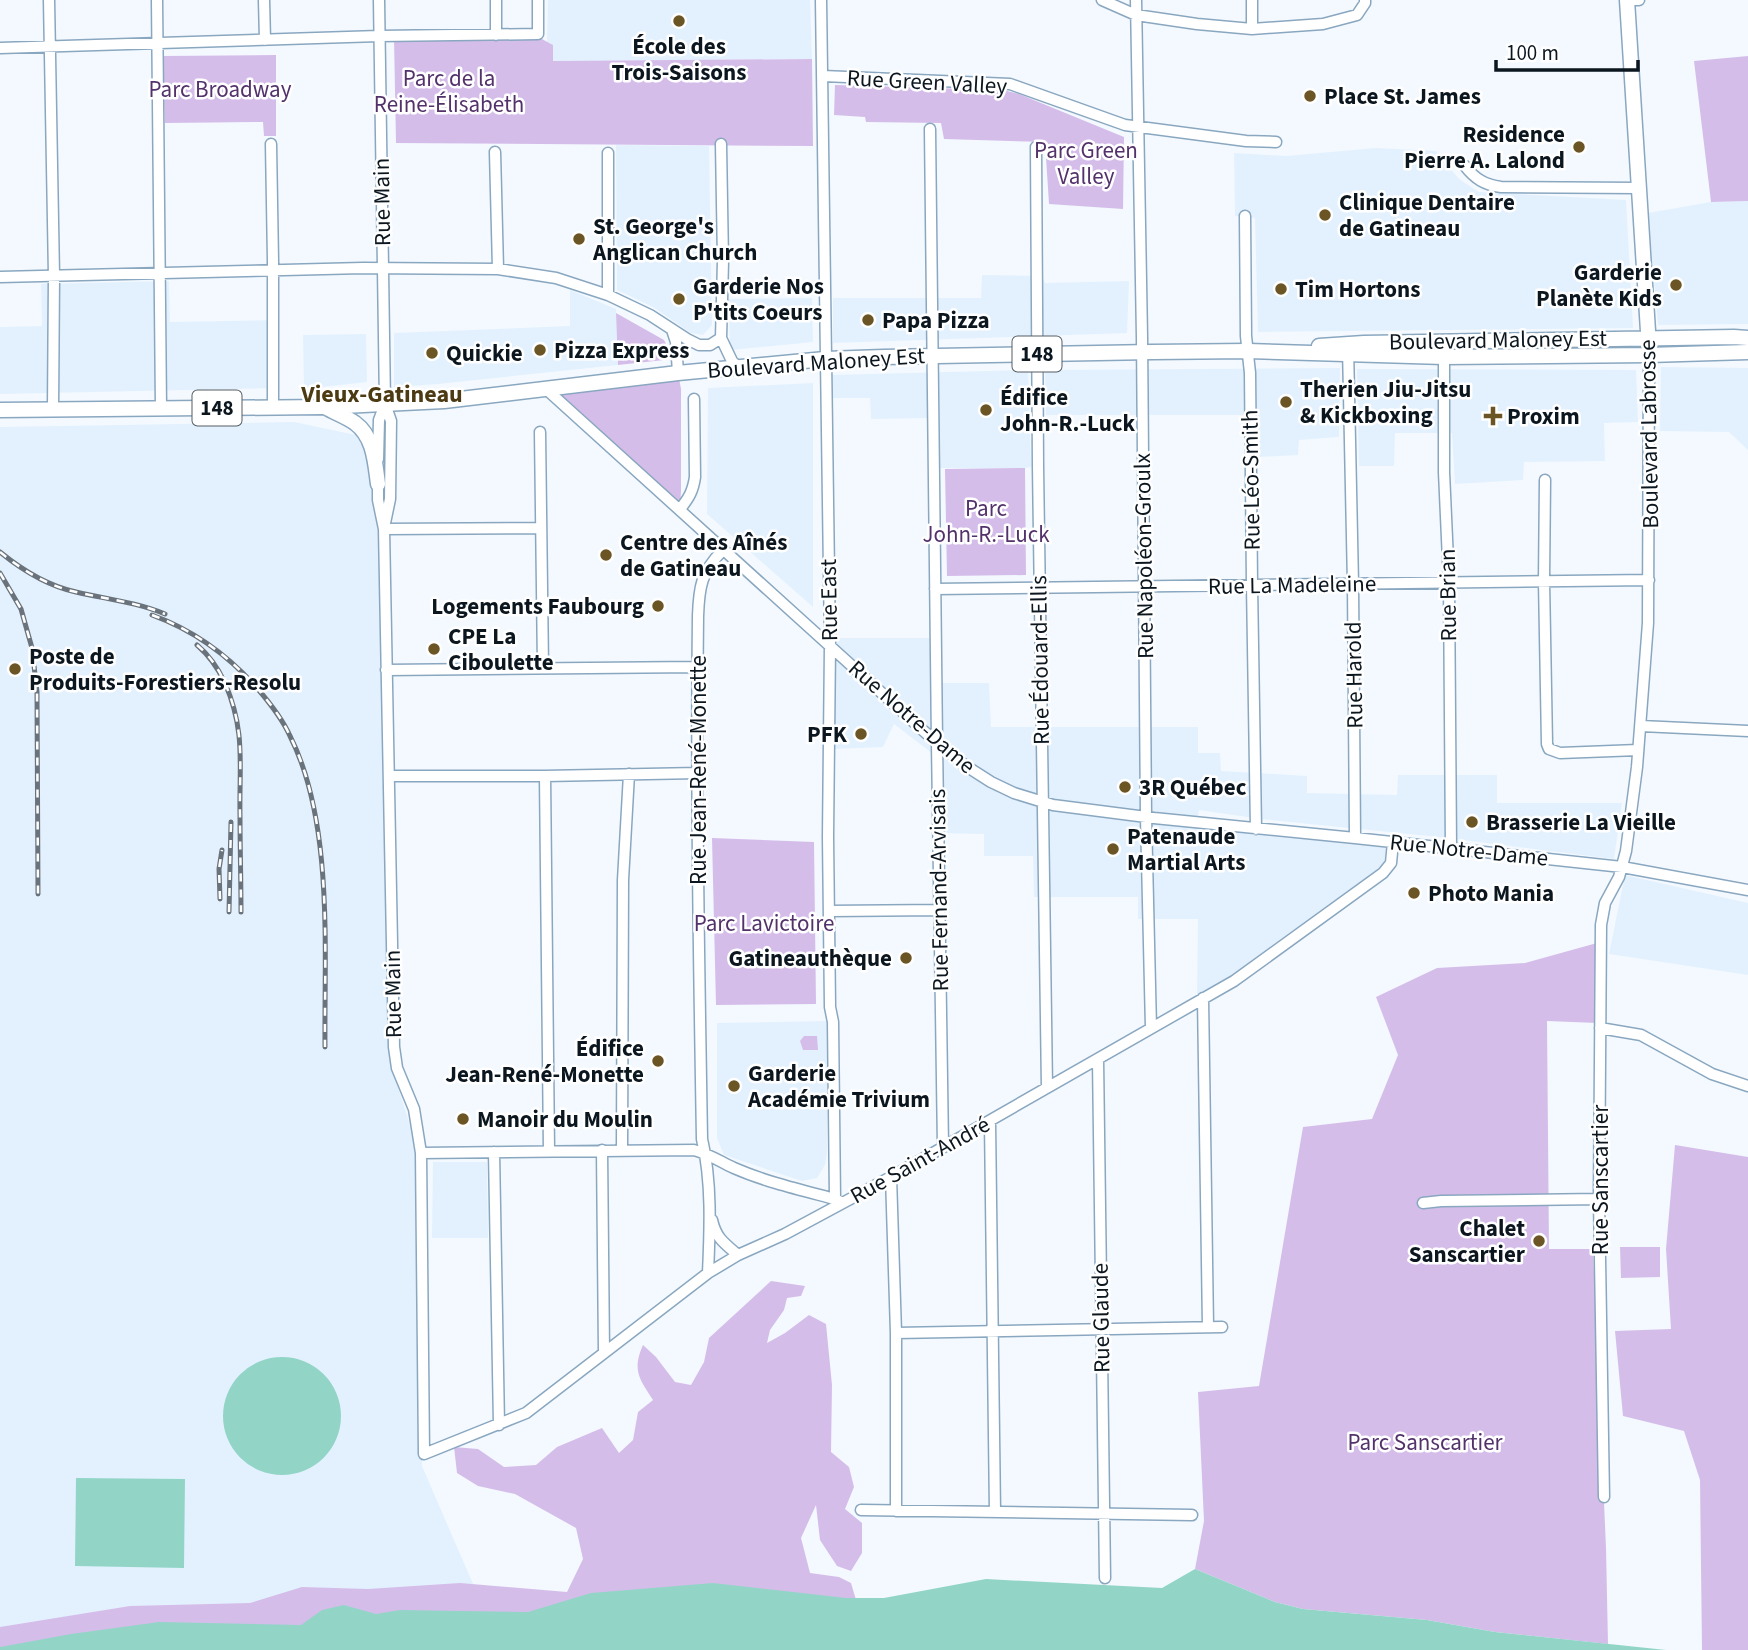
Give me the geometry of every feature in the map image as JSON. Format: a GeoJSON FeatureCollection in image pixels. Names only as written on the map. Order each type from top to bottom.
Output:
{"type":"FeatureCollection","features":[{"type":"Feature","properties":{"kind":"main road","name":"Boulevard Labrosse"},"geometry":{"type":"LineString","coordinates":[[1627,0],[1649,355]]}},
{"type":"Feature","properties":{"kind":"main road","name":"Boulevard Maloney Est"},"geometry":{"type":"LineString","coordinates":[[385,404],[444,401],[678,373],[825,359],[932,355],[1348,350],[1442,342],[1748,338]]}},
{"type":"Feature","properties":{"kind":"main road","name":"Boulevard Maloney Est"},"geometry":{"type":"LineString","coordinates":[[1348,350],[1444,357],[1748,352]]}},
{"type":"Feature","properties":{"kind":"main road","name":"148"},"geometry":{"type":"LineString","coordinates":[[0,410],[385,404]]}},
{"type":"Feature","properties":{"kind":"main road"},"geometry":{"type":"LineString","coordinates":[[323,407],[346,418],[365,432],[374,458],[378,484]]}},
{"type":"Feature","properties":{"kind":"street"},"geometry":{"type":"LineString","coordinates":[[49,0],[54,276],[53,409]]}},
{"type":"Feature","properties":{"kind":"street"},"geometry":{"type":"LineString","coordinates":[[157,0],[161,408]]}},
{"type":"Feature","properties":{"kind":"street"},"geometry":{"type":"LineString","coordinates":[[264,0],[265,40]]}},
{"type":"Feature","properties":{"kind":"street","name":"Rue Main"},"geometry":{"type":"LineString","coordinates":[[379,0],[385,404],[391,421],[390,499],[384,529]]}},
{"type":"Feature","properties":{"kind":"street"},"geometry":{"type":"LineString","coordinates":[[496,0],[496,35]]}},
{"type":"Feature","properties":{"kind":"street"},"geometry":{"type":"LineString","coordinates":[[0,48],[379,36],[538,34],[538,0]]}},
{"type":"Feature","properties":{"kind":"street","name":"Rue East"},"geometry":{"type":"LineString","coordinates":[[821,0],[830,645],[830,1007],[833,1022],[839,1201]]}},
{"type":"Feature","properties":{"kind":"street"},"geometry":{"type":"LineString","coordinates":[[1102,0],[1136,15],[1252,29],[1323,24],[1357,15],[1364,0]]}},
{"type":"Feature","properties":{"kind":"street","name":"Rue Napoléon-Groulx"},"geometry":{"type":"LineString","coordinates":[[1136,0],[1151,1028]]}},
{"type":"Feature","properties":{"kind":"street"},"geometry":{"type":"LineString","coordinates":[[1252,0],[1252,29]]}},
{"type":"Feature","properties":{"kind":"street"},"geometry":{"type":"LineString","coordinates":[[1627,0],[1639,0]]}},
{"type":"Feature","properties":{"kind":"street","name":"Rue Green Valley"},"geometry":{"type":"LineString","coordinates":[[823,76],[1010,84],[1125,125],[1247,141],[1276,142]]}},
{"type":"Feature","properties":{"kind":"street","name":"Rue Fernand-Arvisais"},"geometry":{"type":"LineString","coordinates":[[930,129],[943,1147]]}},
{"type":"Feature","properties":{"kind":"street"},"geometry":{"type":"LineString","coordinates":[[271,144],[273,407]]}},
{"type":"Feature","properties":{"kind":"street"},"geometry":{"type":"LineString","coordinates":[[721,144],[721,338],[732,361],[738,367]]}},
{"type":"Feature","properties":{"kind":"street","name":"Rue Édouard-Ellis"},"geometry":{"type":"LineString","coordinates":[[1036,147],[1047,1088]]}},
{"type":"Feature","properties":{"kind":"street"},"geometry":{"type":"LineString","coordinates":[[495,152],[498,269]]}},
{"type":"Feature","properties":{"kind":"street"},"geometry":{"type":"LineString","coordinates":[[608,153],[608,295]]}},
{"type":"Feature","properties":{"kind":"street"},"geometry":{"type":"LineString","coordinates":[[1465,166],[1476,178],[1490,186],[1639,188]]}},
{"type":"Feature","properties":{"kind":"street","name":"Rue Léo-Smith"},"geometry":{"type":"LineString","coordinates":[[1245,216],[1246,336],[1250,373],[1256,829]]}},
{"type":"Feature","properties":{"kind":"street"},"geometry":{"type":"LineString","coordinates":[[0,277],[273,270],[498,269],[556,278],[608,295],[650,315],[699,345],[710,345],[721,338]]}},
{"type":"Feature","properties":{"kind":"street"},"geometry":{"type":"LineString","coordinates":[[673,330],[678,373]]}},
{"type":"Feature","properties":{"kind":"street","name":"Rue Brian"},"geometry":{"type":"LineString","coordinates":[[1442,342],[1449,583],[1451,848]]}},
{"type":"Feature","properties":{"kind":"street","name":"Rue Harold"},"geometry":{"type":"LineString","coordinates":[[1348,350],[1355,838]]}},
{"type":"Feature","properties":{"kind":"street","name":"Boulevard Labrosse"},"geometry":{"type":"LineString","coordinates":[[1622,867],[1630,826],[1641,726],[1648,623],[1649,355]]}},
{"type":"Feature","properties":{"kind":"street","name":"Rue Notre-Dame"},"geometry":{"type":"LineString","coordinates":[[546,388],[937,743],[966,766],[1014,793],[1042,803],[1146,817],[1622,867],[1748,890]]}},
{"type":"Feature","properties":{"kind":"street"},"geometry":{"type":"LineString","coordinates":[[680,509],[689,498],[695,477],[694,398]]}},
{"type":"Feature","properties":{"kind":"street","name":"Rue Main"},"geometry":{"type":"LineString","coordinates":[[385,404],[379,420],[378,500],[384,529],[395,1058],[400,1078],[414,1109],[421,1153],[424,1454]]}},
{"type":"Feature","properties":{"kind":"street"},"geometry":{"type":"LineString","coordinates":[[540,432],[543,668]]}},
{"type":"Feature","properties":{"kind":"street"},"geometry":{"type":"LineString","coordinates":[[1545,481],[1547,744],[1549,749],[1560,753],[1638,750]]}},
{"type":"Feature","properties":{"kind":"street"},"geometry":{"type":"LineString","coordinates":[[384,529],[541,527]]}},
{"type":"Feature","properties":{"kind":"street","name":"Rue Jean-René-Monette"},"geometry":{"type":"LineString","coordinates":[[708,1273],[709,1207],[706,1153],[702,1139],[697,667],[699,592],[711,562],[723,550]]}},
{"type":"Feature","properties":{"kind":"street","name":"Rue La Madeleine"},"geometry":{"type":"LineString","coordinates":[[935,589],[1649,580]]}},
{"type":"Feature","properties":{"kind":"street"},"geometry":{"type":"LineString","coordinates":[[386,670],[697,667]]}},
{"type":"Feature","properties":{"kind":"street"},"geometry":{"type":"LineString","coordinates":[[1641,726],[1748,730]]}},
{"type":"Feature","properties":{"kind":"street"},"geometry":{"type":"LineString","coordinates":[[390,776],[698,773]]}},
{"type":"Feature","properties":{"kind":"street"},"geometry":{"type":"LineString","coordinates":[[622,1150],[623,880],[629,774]]}},
{"type":"Feature","properties":{"kind":"street"},"geometry":{"type":"LineString","coordinates":[[545,776],[550,1151]]}},
{"type":"Feature","properties":{"kind":"street","name":"Rue Saint-André"},"geometry":{"type":"LineString","coordinates":[[424,1454],[526,1413],[708,1273],[990,1122],[1250,970],[1383,873],[1391,863],[1393,842]]}},
{"type":"Feature","properties":{"kind":"street","name":"Rue Sanscartier"},"geometry":{"type":"LineString","coordinates":[[1604,1497],[1599,1199],[1601,925],[1605,902],[1622,867]]}},
{"type":"Feature","properties":{"kind":"street"},"geometry":{"type":"LineString","coordinates":[[829,911],[940,910]]}},
{"type":"Feature","properties":{"kind":"street"},"geometry":{"type":"LineString","coordinates":[[1203,998],[1208,1327]]}},
{"type":"Feature","properties":{"kind":"street"},"geometry":{"type":"LineString","coordinates":[[1600,1028],[1641,1035],[1712,1074],[1748,1086]]}},
{"type":"Feature","properties":{"kind":"street","name":"Rue Glaude"},"geometry":{"type":"LineString","coordinates":[[1098,1059],[1105,1578]]}},
{"type":"Feature","properties":{"kind":"street"},"geometry":{"type":"LineString","coordinates":[[990,1122],[995,1512]]}},
{"type":"Feature","properties":{"kind":"street"},"geometry":{"type":"LineString","coordinates":[[602,1150],[604,1353]]}},
{"type":"Feature","properties":{"kind":"street"},"geometry":{"type":"LineString","coordinates":[[421,1153],[694,1150],[775,1184],[839,1201]]}},
{"type":"Feature","properties":{"kind":"street"},"geometry":{"type":"LineString","coordinates":[[494,1152],[499,1425]]}},
{"type":"Feature","properties":{"kind":"street"},"geometry":{"type":"LineString","coordinates":[[891,1177],[896,1333],[896,1511]]}},
{"type":"Feature","properties":{"kind":"street"},"geometry":{"type":"LineString","coordinates":[[1423,1203],[1599,1199]]}},
{"type":"Feature","properties":{"kind":"street","name":"Rue Jean-René-Monette"},"geometry":{"type":"LineString","coordinates":[[709,1207],[715,1231],[738,1255]]}},
{"type":"Feature","properties":{"kind":"street"},"geometry":{"type":"LineString","coordinates":[[896,1333],[1222,1327]]}},
{"type":"Feature","properties":{"kind":"street"},"geometry":{"type":"LineString","coordinates":[[861,1510],[1192,1515]]}},
{"type":"Feature","properties":{"kind":"shaded area","name":"École des Trois-Saisons"},"geometry":{"type":"Polygon","coordinates":[[[548,0],[810,0],[812,59],[553,61],[553,45],[547,42],[548,0]]]}},
{"type":"Feature","properties":{"kind":"shaded area"},"geometry":{"type":"Polygon","coordinates":[[[616,145],[709,146],[712,325],[703,335],[691,333],[653,307],[617,290],[616,145]]]}},
{"type":"Feature","properties":{"kind":"shaded area"},"geometry":{"type":"Polygon","coordinates":[[[1376,148],[1436,151],[1459,179],[1479,192],[1626,200],[1633,328],[1258,332],[1255,218],[1235,216],[1234,153],[1286,156],[1376,148]]]}},
{"type":"Feature","properties":{"kind":"shaded area"},"geometry":{"type":"Polygon","coordinates":[[[1748,201],[1748,324],[1658,325],[1648,213],[1711,202],[1748,201]]]}},
{"type":"Feature","properties":{"kind":"shaded area"},"geometry":{"type":"Polygon","coordinates":[[[982,275],[1042,276],[1045,283],[1129,281],[1127,333],[833,343],[833,298],[981,298],[982,275]]]}},
{"type":"Feature","properties":{"kind":"shaded area"},"geometry":{"type":"Polygon","coordinates":[[[169,281],[170,322],[276,320],[279,388],[0,394],[0,327],[42,326],[41,284],[169,281]]]}},
{"type":"Feature","properties":{"kind":"shaded area"},"geometry":{"type":"Polygon","coordinates":[[[570,290],[616,309],[618,365],[394,387],[394,333],[570,326],[570,290]]]}},
{"type":"Feature","properties":{"kind":"shaded area"},"geometry":{"type":"Polygon","coordinates":[[[812,298],[813,342],[730,350],[729,299],[812,298]]]}},
{"type":"Feature","properties":{"kind":"shaded area"},"geometry":{"type":"Polygon","coordinates":[[[366,334],[367,382],[304,389],[303,335],[366,334]]]}},
{"type":"Feature","properties":{"kind":"shaded area"},"geometry":{"type":"Polygon","coordinates":[[[1661,367],[1748,368],[1748,450],[1729,432],[1660,431],[1661,367]]]}},
{"type":"Feature","properties":{"kind":"shaded area"},"geometry":{"type":"Polygon","coordinates":[[[1340,368],[1339,437],[1299,440],[1298,455],[1258,457],[1258,415],[1046,415],[1045,370],[1340,368]]]}},
{"type":"Feature","properties":{"kind":"shaded area"},"geometry":{"type":"Polygon","coordinates":[[[1357,369],[1636,370],[1638,422],[1604,423],[1605,461],[1524,462],[1523,480],[1455,484],[1452,433],[1395,433],[1394,466],[1359,466],[1357,369]]]}},
{"type":"Feature","properties":{"kind":"shaded area"},"geometry":{"type":"Polygon","coordinates":[[[1028,370],[1031,467],[1025,468],[933,468],[931,418],[871,419],[870,398],[832,398],[832,375],[1028,370]]]}},
{"type":"Feature","properties":{"kind":"shaded area"},"geometry":{"type":"Polygon","coordinates":[[[813,383],[813,607],[707,514],[708,388],[813,383]]]}},
{"type":"Feature","properties":{"kind":"shaded area"},"geometry":{"type":"Polygon","coordinates":[[[294,422],[356,435],[371,446],[377,516],[391,853],[394,1075],[423,1166],[422,1466],[493,1630],[0,1650],[0,427],[294,422]]]}},
{"type":"Feature","properties":{"kind":"shaded area"},"geometry":{"type":"Polygon","coordinates":[[[836,638],[935,638],[935,683],[989,683],[991,727],[1198,727],[1198,753],[1220,753],[1221,771],[1307,776],[1307,793],[1397,795],[1398,775],[1497,775],[1497,803],[1622,803],[1614,859],[1199,810],[1197,822],[1393,842],[1391,863],[1203,998],[1197,995],[1198,919],[1138,919],[1138,897],[1034,897],[1033,856],[984,856],[984,834],[936,833],[933,754],[894,724],[883,747],[832,749],[836,638]]]}},
{"type":"Feature","properties":{"kind":"shaded area"},"geometry":{"type":"Polygon","coordinates":[[[1625,875],[1748,903],[1748,975],[1609,954],[1625,875]]]}},
{"type":"Feature","properties":{"kind":"shaded area"},"geometry":{"type":"Polygon","coordinates":[[[827,1021],[827,1153],[825,1165],[817,1178],[802,1181],[724,1155],[717,1138],[717,1023],[827,1021]]]}},
{"type":"Feature","properties":{"kind":"shaded area"},"geometry":{"type":"Polygon","coordinates":[[[433,1162],[487,1162],[488,1238],[432,1238],[433,1162]]]}},
{"type":"Feature","properties":{"kind":"shaded area"},"geometry":{"type":"Polygon","coordinates":[[[282,1357],[305,1361],[324,1374],[337,1393],[341,1416],[337,1439],[324,1458],[305,1471],[282,1475],[259,1471],[240,1458],[227,1439],[223,1416],[227,1393],[240,1374],[259,1361],[282,1357]]]}},
{"type":"Feature","properties":{"kind":"shaded area"},"geometry":{"type":"Polygon","coordinates":[[[76,1478],[185,1479],[184,1568],[75,1566],[76,1478]]]}},
{"type":"Feature","properties":{"kind":"shaded area"},"geometry":{"type":"Polygon","coordinates":[[[1195,1569],[1275,1602],[1303,1609],[1427,1620],[1495,1632],[1666,1650],[0,1650],[0,1647],[71,1634],[159,1622],[301,1625],[322,1610],[344,1605],[376,1614],[400,1610],[528,1612],[591,1593],[713,1583],[846,1598],[884,1598],[986,1579],[1162,1588],[1195,1569]]]}},
{"type":"Feature","properties":{"kind":"green space","name":"Parc de la Reine-Élisabeth"},"geometry":{"type":"Polygon","coordinates":[[[394,38],[540,38],[553,45],[553,61],[812,59],[813,146],[396,143],[394,38]]]}},
{"type":"Feature","properties":{"kind":"green space","name":"Parc Broadway"},"geometry":{"type":"Polygon","coordinates":[[[276,55],[276,136],[264,136],[263,122],[165,123],[163,56],[276,55]]]}},
{"type":"Feature","properties":{"kind":"green space"},"geometry":{"type":"Polygon","coordinates":[[[1748,56],[1748,201],[1711,202],[1694,61],[1748,56]]]}},
{"type":"Feature","properties":{"kind":"green space","name":"Parc Green Valley"},"geometry":{"type":"Polygon","coordinates":[[[835,85],[1003,90],[1124,137],[1123,209],[1049,204],[1045,142],[944,139],[941,123],[866,122],[865,117],[834,115],[835,85]]]}},
{"type":"Feature","properties":{"kind":"green space"},"geometry":{"type":"Polygon","coordinates":[[[616,313],[664,340],[668,356],[664,360],[618,365],[616,313]]]}},
{"type":"Feature","properties":{"kind":"green space"},"geometry":{"type":"Polygon","coordinates":[[[678,373],[681,389],[680,509],[546,389],[678,373]]]}},
{"type":"Feature","properties":{"kind":"green space","name":"Parc John-R.-Luck"},"geometry":{"type":"Polygon","coordinates":[[[1025,468],[1026,575],[947,576],[945,469],[1025,468]]]}},
{"type":"Feature","properties":{"kind":"green space","name":"Parc Lavictoire"},"geometry":{"type":"Polygon","coordinates":[[[712,838],[814,842],[816,1004],[716,1005],[712,838]]]}},
{"type":"Feature","properties":{"kind":"green space","name":"Parc Sanscartier"},"geometry":{"type":"Polygon","coordinates":[[[1597,943],[1598,1023],[1547,1021],[1549,1249],[1593,1249],[1608,1644],[1495,1632],[1427,1620],[1303,1609],[1275,1602],[1195,1569],[1204,1521],[1198,1392],[1259,1386],[1303,1127],[1372,1119],[1398,1055],[1376,997],[1437,968],[1525,963],[1597,943]]]}},
{"type":"Feature","properties":{"kind":"green space"},"geometry":{"type":"Polygon","coordinates":[[[804,1036],[817,1036],[818,1050],[803,1050],[800,1041],[804,1036]]]}},
{"type":"Feature","properties":{"kind":"green space"},"geometry":{"type":"Polygon","coordinates":[[[1675,1145],[1748,1157],[1748,1650],[1702,1650],[1700,1480],[1684,1431],[1623,1416],[1615,1331],[1671,1329],[1666,1249],[1675,1145]]]}},
{"type":"Feature","properties":{"kind":"green space"},"geometry":{"type":"Polygon","coordinates":[[[1620,1247],[1660,1247],[1660,1277],[1621,1278],[1620,1247]]]}},
{"type":"Feature","properties":{"kind":"green space"},"geometry":{"type":"Polygon","coordinates":[[[771,1281],[805,1286],[801,1296],[787,1298],[784,1310],[770,1330],[767,1343],[809,1315],[826,1324],[832,1385],[831,1452],[849,1467],[854,1487],[845,1509],[862,1523],[862,1553],[851,1571],[837,1566],[820,1540],[816,1505],[801,1538],[810,1573],[839,1577],[851,1583],[859,1610],[592,1614],[0,1650],[0,1627],[130,1606],[250,1603],[302,1587],[368,1589],[460,1583],[567,1592],[583,1559],[576,1528],[515,1494],[478,1486],[457,1473],[454,1447],[478,1449],[504,1467],[536,1465],[557,1447],[602,1428],[619,1453],[633,1440],[638,1412],[653,1400],[639,1374],[638,1361],[643,1345],[675,1382],[691,1385],[704,1362],[709,1338],[771,1281]]]}},
{"type":"Feature","properties":{"kind":"railway"},"geometry":{"type":"LineString","coordinates":[[0,552],[26,571],[55,586],[165,614]]}},
{"type":"Feature","properties":{"kind":"railway"},"geometry":{"type":"LineString","coordinates":[[0,573],[21,609],[32,648],[37,692],[38,894]]}},
{"type":"Feature","properties":{"kind":"railway"},"geometry":{"type":"LineString","coordinates":[[152,615],[196,636],[222,654],[246,676],[283,723],[304,770],[314,808],[324,888],[325,1047]]}},
{"type":"Feature","properties":{"kind":"railway"},"geometry":{"type":"LineString","coordinates":[[197,645],[220,672],[232,701],[239,733],[241,912]]}},
{"type":"Feature","properties":{"kind":"railway"},"geometry":{"type":"LineString","coordinates":[[229,912],[231,822]]}},
{"type":"Feature","properties":{"kind":"railway"},"geometry":{"type":"LineString","coordinates":[[220,899],[219,869],[222,850]]}},
{"type":"Feature","properties":{"kind":"place","name":"École des Trois-Saisons"},"geometry":{"type":"Point","coordinates":[679,21]}},
{"type":"Feature","properties":{"kind":"place","name":"Place St. James"},"geometry":{"type":"Point","coordinates":[1310,96]}},
{"type":"Feature","properties":{"kind":"place","name":"Residence Pierre A. Lalond"},"geometry":{"type":"Point","coordinates":[1579,147]}},
{"type":"Feature","properties":{"kind":"place","name":"Clinique Dentaire de Gatineau"},"geometry":{"type":"Point","coordinates":[1325,215]}},
{"type":"Feature","properties":{"kind":"place","name":"St. George's Anglican Church"},"geometry":{"type":"Point","coordinates":[579,239]}},
{"type":"Feature","properties":{"kind":"place","name":"Garderie Planète Kids"},"geometry":{"type":"Point","coordinates":[1676,285]}},
{"type":"Feature","properties":{"kind":"place","name":"Tim Hortons"},"geometry":{"type":"Point","coordinates":[1281,289]}},
{"type":"Feature","properties":{"kind":"place","name":"Garderie Nos P'tits Coeurs"},"geometry":{"type":"Point","coordinates":[679,299]}},
{"type":"Feature","properties":{"kind":"place","name":"Papa Pizza"},"geometry":{"type":"Point","coordinates":[868,320]}},
{"type":"Feature","properties":{"kind":"place","name":"Pizza Express"},"geometry":{"type":"Point","coordinates":[540,350]}},
{"type":"Feature","properties":{"kind":"place","name":"Quickie"},"geometry":{"type":"Point","coordinates":[432,353]}},
{"type":"Feature","properties":{"kind":"place","name":"Therien Jiu-Jitsu & Kickboxing"},"geometry":{"type":"Point","coordinates":[1286,402]}},
{"type":"Feature","properties":{"kind":"place","name":"Édifice John-R.-Luck"},"geometry":{"type":"Point","coordinates":[986,410]}},
{"type":"Feature","properties":{"kind":"place","name":"Proxim"},"geometry":{"type":"Point","coordinates":[1493,416]}},
{"type":"Feature","properties":{"kind":"place","name":"Centre des Aînés de Gatineau"},"geometry":{"type":"Point","coordinates":[606,555]}},
{"type":"Feature","properties":{"kind":"place","name":"Logements Faubourg"},"geometry":{"type":"Point","coordinates":[658,606]}},
{"type":"Feature","properties":{"kind":"place","name":"CPE La Ciboulette"},"geometry":{"type":"Point","coordinates":[434,649]}},
{"type":"Feature","properties":{"kind":"place","name":"Poste de Produits-Forestiers-Resolu"},"geometry":{"type":"Point","coordinates":[15,669]}},
{"type":"Feature","properties":{"kind":"place","name":"PFK"},"geometry":{"type":"Point","coordinates":[861,734]}},
{"type":"Feature","properties":{"kind":"place","name":"3R Québec"},"geometry":{"type":"Point","coordinates":[1125,787]}},
{"type":"Feature","properties":{"kind":"place","name":"Brasserie La Vieille"},"geometry":{"type":"Point","coordinates":[1472,822]}},
{"type":"Feature","properties":{"kind":"place","name":"Patenaude Martial Arts"},"geometry":{"type":"Point","coordinates":[1113,849]}},
{"type":"Feature","properties":{"kind":"place","name":"Photo Mania"},"geometry":{"type":"Point","coordinates":[1414,893]}},
{"type":"Feature","properties":{"kind":"place","name":"Gatineauthèque"},"geometry":{"type":"Point","coordinates":[906,958]}},
{"type":"Feature","properties":{"kind":"place","name":"Édifice Jean-René-Monette"},"geometry":{"type":"Point","coordinates":[658,1061]}},
{"type":"Feature","properties":{"kind":"place","name":"Garderie Académie Trivium"},"geometry":{"type":"Point","coordinates":[734,1086]}},
{"type":"Feature","properties":{"kind":"place","name":"Manoir du Moulin"},"geometry":{"type":"Point","coordinates":[463,1119]}},
{"type":"Feature","properties":{"kind":"place","name":"Chalet Sanscartier"},"geometry":{"type":"Point","coordinates":[1539,1241]}},
{"type":"Feature","properties":{"kind":"district","name":"Vieux-Gatineau"},"geometry":{"type":"Point","coordinates":[382,394]}}]}
